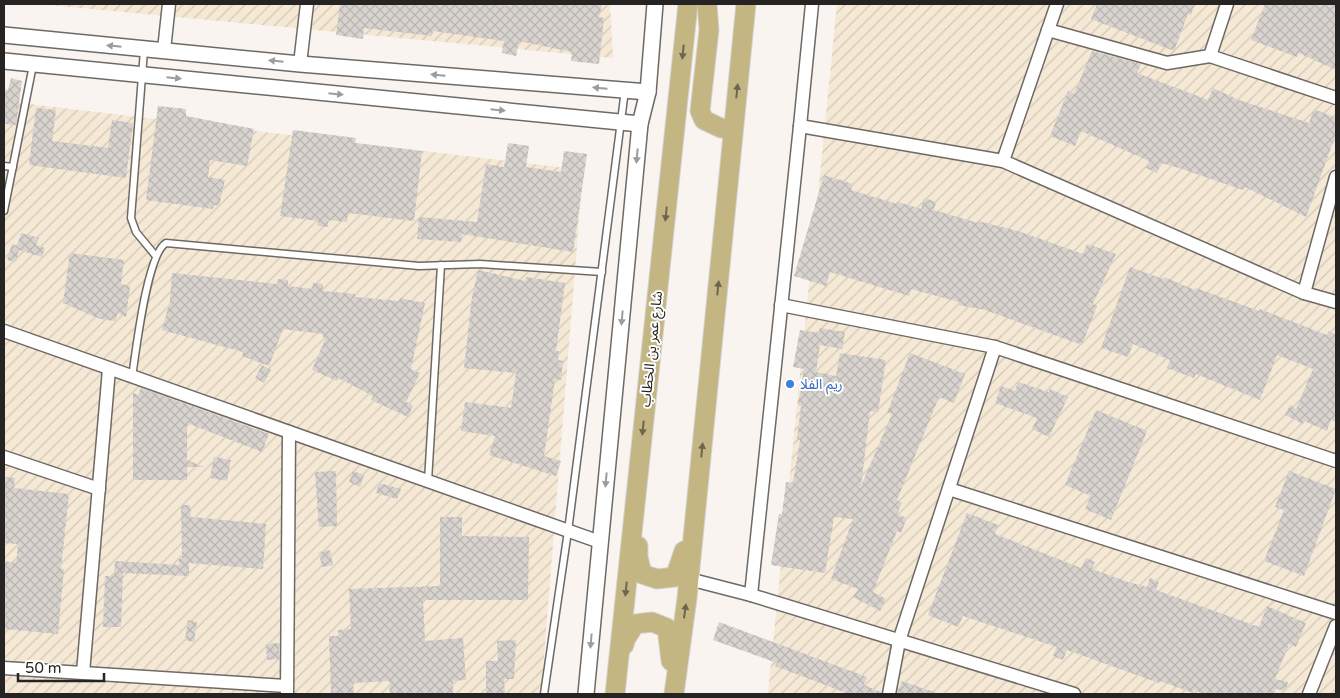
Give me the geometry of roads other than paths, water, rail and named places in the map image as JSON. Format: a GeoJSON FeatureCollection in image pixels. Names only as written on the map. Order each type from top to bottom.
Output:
{"type":"FeatureCollection","features":[{"type":"Feature","properties":{"kind":"main road","name":"شارع عمر بن الخطاب"},"geometry":{"type":"LineString","coordinates":[[615,694],[688,4]]}},
{"type":"Feature","properties":{"kind":"main road"},"geometry":{"type":"LineString","coordinates":[[707,4],[709,30],[700,110],[704,120],[721,128],[733,129]]}},
{"type":"Feature","properties":{"kind":"main road"},"geometry":{"type":"LineString","coordinates":[[672,694],[689,579],[746,4]]}},
{"type":"Feature","properties":{"kind":"main road"},"geometry":{"type":"LineString","coordinates":[[638,477],[638,557],[642,574],[657,579],[675,577],[682,560],[699,472]]}},
{"type":"Feature","properties":{"kind":"main road"},"geometry":{"type":"LineString","coordinates":[[615,694],[625,640],[635,624],[652,622],[667,628],[672,652],[672,694]]}},
{"type":"Feature","properties":{"kind":"street"},"geometry":{"type":"LineString","coordinates":[[164,50],[169,4]]}},
{"type":"Feature","properties":{"kind":"street"},"geometry":{"type":"LineString","coordinates":[[300,64],[307,4]]}},
{"type":"Feature","properties":{"kind":"street"},"geometry":{"type":"LineString","coordinates":[[586,694],[640,124],[648,92],[655,4]]}},
{"type":"Feature","properties":{"kind":"street"},"geometry":{"type":"LineString","coordinates":[[751,595],[812,4]]}},
{"type":"Feature","properties":{"kind":"street"},"geometry":{"type":"LineString","coordinates":[[1002,161],[1057,4]]}},
{"type":"Feature","properties":{"kind":"street"},"geometry":{"type":"LineString","coordinates":[[1210,56],[1227,4]]}},
{"type":"Feature","properties":{"kind":"street"},"geometry":{"type":"LineString","coordinates":[[1048,30],[1167,63],[1210,56],[1336,98]]}},
{"type":"Feature","properties":{"kind":"street"},"geometry":{"type":"LineString","coordinates":[[4,35],[300,64],[648,92]]}},
{"type":"Feature","properties":{"kind":"street"},"geometry":{"type":"LineString","coordinates":[[4,60],[640,124]]}},
{"type":"Feature","properties":{"kind":"street"},"geometry":{"type":"LineString","coordinates":[[800,126],[1002,161],[1304,292],[1336,302]]}},
{"type":"Feature","properties":{"kind":"street"},"geometry":{"type":"LineString","coordinates":[[1304,292],[1336,177]]}},
{"type":"Feature","properties":{"kind":"street"},"geometry":{"type":"LineString","coordinates":[[781,305],[995,347],[1336,461]]}},
{"type":"Feature","properties":{"kind":"street"},"geometry":{"type":"LineString","coordinates":[[4,331],[600,542]]}},
{"type":"Feature","properties":{"kind":"street"},"geometry":{"type":"LineString","coordinates":[[889,694],[899,640],[995,347]]}},
{"type":"Feature","properties":{"kind":"street"},"geometry":{"type":"LineString","coordinates":[[83,673],[109,368]]}},
{"type":"Feature","properties":{"kind":"street"},"geometry":{"type":"LineString","coordinates":[[4,668],[287,690],[289,432]]}},
{"type":"Feature","properties":{"kind":"street"},"geometry":{"type":"LineString","coordinates":[[4,457],[99,489]]}},
{"type":"Feature","properties":{"kind":"street"},"geometry":{"type":"LineString","coordinates":[[949,489],[1336,613]]}},
{"type":"Feature","properties":{"kind":"street"},"geometry":{"type":"LineString","coordinates":[[689,579],[751,595],[1074,694]]}},
{"type":"Feature","properties":{"kind":"street"},"geometry":{"type":"LineString","coordinates":[[1309,694],[1336,626]]}},
{"type":"Feature","properties":{"kind":"lane"},"geometry":{"type":"LineString","coordinates":[[144,48],[131,218],[136,232],[156,255]]}},
{"type":"Feature","properties":{"kind":"lane"},"geometry":{"type":"LineString","coordinates":[[4,210],[34,64]]}},
{"type":"Feature","properties":{"kind":"lane"},"geometry":{"type":"LineString","coordinates":[[544,694],[568,531],[625,90]]}},
{"type":"Feature","properties":{"kind":"lane"},"geometry":{"type":"LineString","coordinates":[[4,166],[13,167]]}},
{"type":"Feature","properties":{"kind":"lane"},"geometry":{"type":"LineString","coordinates":[[132,377],[151,266],[160,247],[166,243],[419,266],[480,264],[602,272]]}},
{"type":"Feature","properties":{"kind":"lane"},"geometry":{"type":"LineString","coordinates":[[428,482],[441,265]]}},
{"type":"Feature","properties":{"kind":"place","name":"ريم الفلا"},"geometry":{"type":"Point","coordinates":[790,384]}}]}
